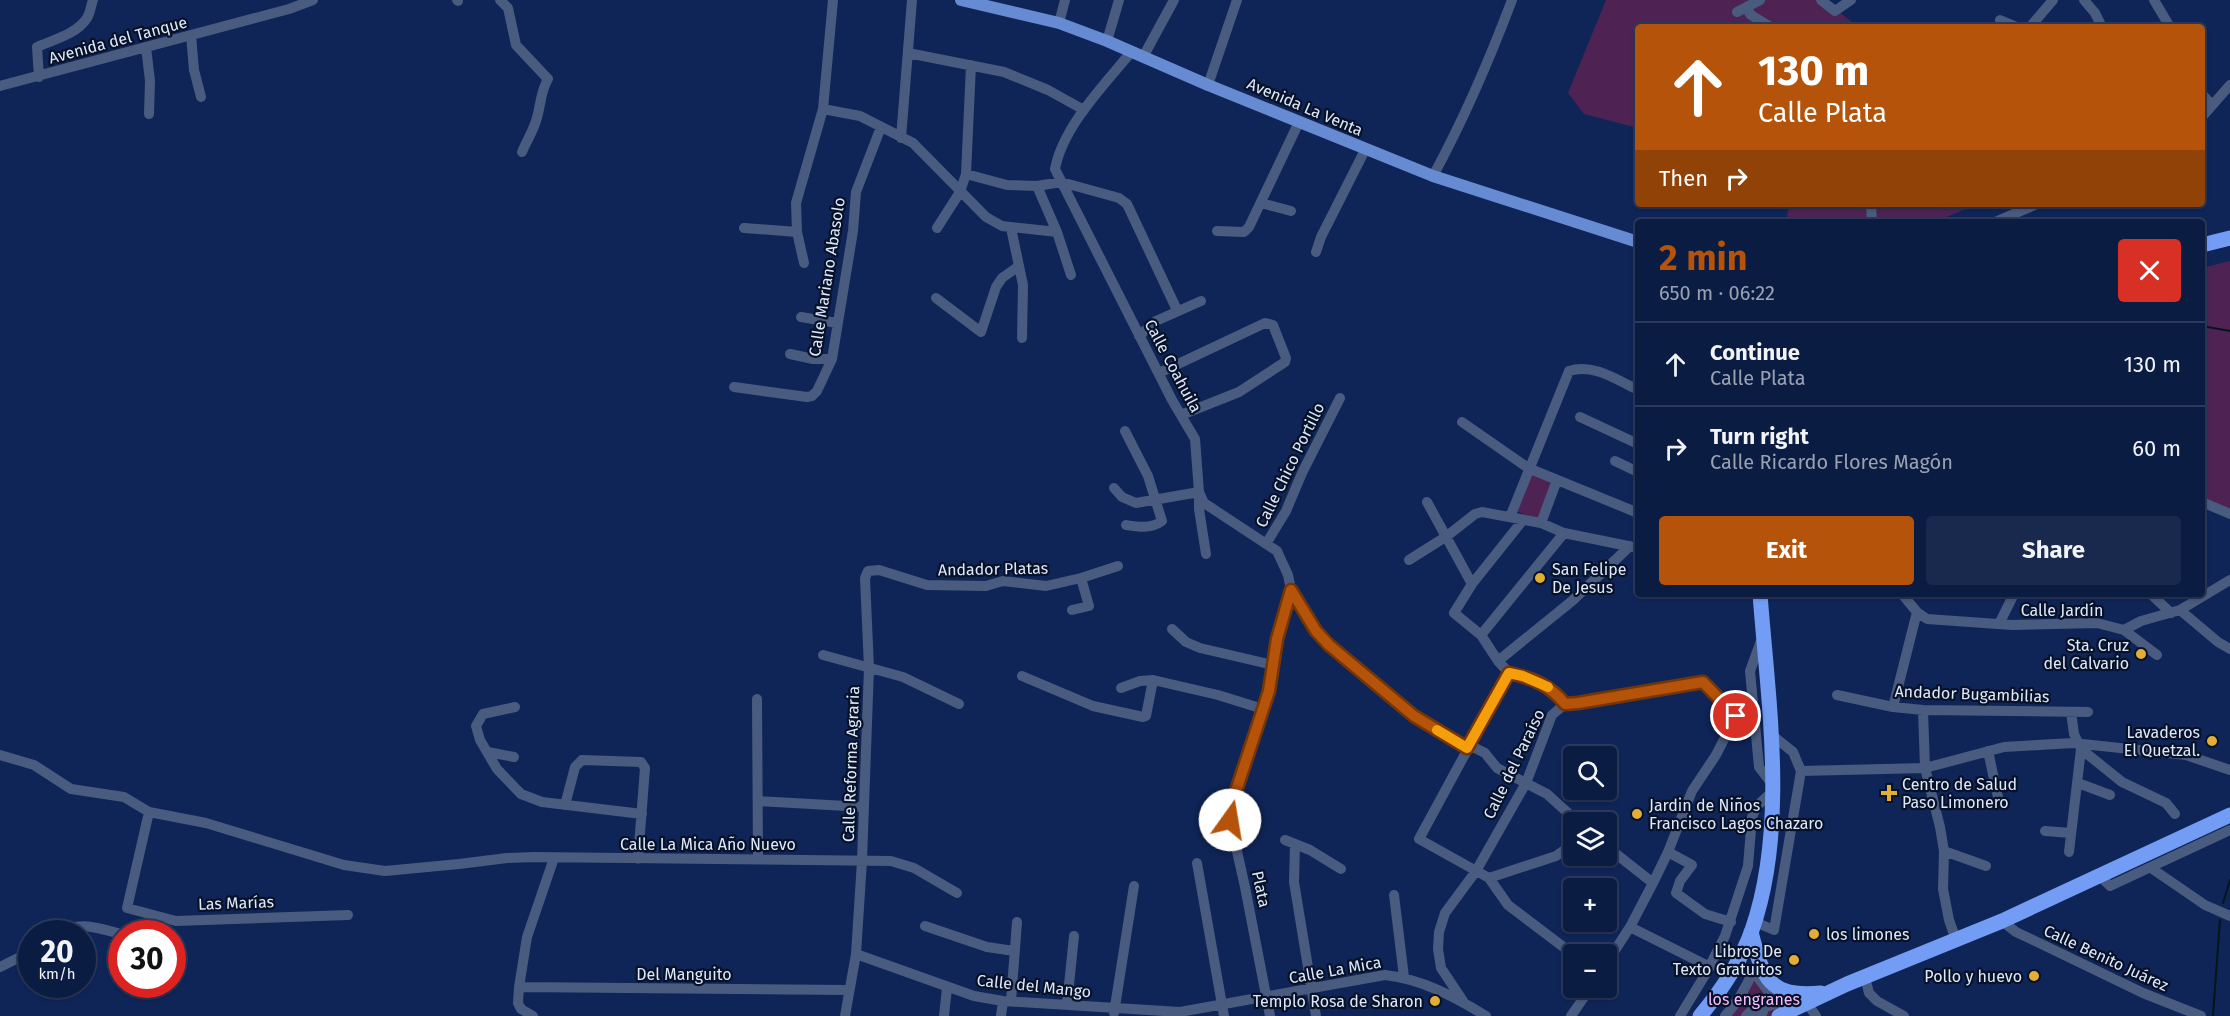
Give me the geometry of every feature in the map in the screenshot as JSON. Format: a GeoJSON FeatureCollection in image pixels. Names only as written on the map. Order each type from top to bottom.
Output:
{"type":"FeatureCollection","features":[{"type":"Feature","properties":{"kind":"highway"},"geometry":{"type":"LineString","coordinates":[[2205,244],[2230,237]]}},
{"type":"Feature","properties":{"kind":"highway"},"geometry":{"type":"LineString","coordinates":[[1700,1016],[1714,1000],[1739,958],[1753,927],[1765,882],[1770,845],[1772,735],[1760,597]]}},
{"type":"Feature","properties":{"kind":"highway"},"geometry":{"type":"LineString","coordinates":[[1779,1016],[1811,1010],[1828,993],[2002,921],[2230,816]]}},
{"type":"Feature","properties":{"kind":"highway"},"geometry":{"type":"LineString","coordinates":[[1753,927],[1759,964],[1771,983],[1782,990],[1795,993],[1828,993]]}},
{"type":"Feature","properties":{"kind":"main road","name":"Avenida La Venta"},"geometry":{"type":"LineString","coordinates":[[961,0],[1059,23],[1433,176],[1635,241]]}},
{"type":"Feature","properties":{"kind":"street"},"geometry":{"type":"LineString","coordinates":[[39,77],[37,46],[65,35],[77,27],[87,18],[93,0]]}},
{"type":"Feature","properties":{"kind":"street","name":"Avenida del Tanque"},"geometry":{"type":"LineString","coordinates":[[0,86],[289,9],[313,0]]}},
{"type":"Feature","properties":{"kind":"street"},"geometry":{"type":"LineString","coordinates":[[804,263],[797,232],[796,203],[823,109],[833,0]]}},
{"type":"Feature","properties":{"kind":"street"},"geometry":{"type":"LineString","coordinates":[[902,138],[912,0]]}},
{"type":"Feature","properties":{"kind":"street"},"geometry":{"type":"LineString","coordinates":[[1059,23],[1065,0]]}},
{"type":"Feature","properties":{"kind":"street"},"geometry":{"type":"LineString","coordinates":[[1107,41],[1119,0]]}},
{"type":"Feature","properties":{"kind":"street"},"geometry":{"type":"LineString","coordinates":[[1061,182],[1055,169],[1058,155],[1084,110],[1138,54],[1174,0]]}},
{"type":"Feature","properties":{"kind":"street"},"geometry":{"type":"LineString","coordinates":[[1208,85],[1237,0]]}},
{"type":"Feature","properties":{"kind":"street"},"geometry":{"type":"LineString","coordinates":[[1433,176],[1460,127],[1512,0]]}},
{"type":"Feature","properties":{"kind":"street"},"geometry":{"type":"LineString","coordinates":[[1760,0],[1741,10],[1766,24]]}},
{"type":"Feature","properties":{"kind":"street"},"geometry":{"type":"LineString","coordinates":[[1821,0],[1835,11],[1851,0]]}},
{"type":"Feature","properties":{"kind":"street"},"geometry":{"type":"LineString","coordinates":[[2033,24],[2053,0]]}},
{"type":"Feature","properties":{"kind":"street"},"geometry":{"type":"LineString","coordinates":[[2084,0],[2100,24]]}},
{"type":"Feature","properties":{"kind":"street"},"geometry":{"type":"LineString","coordinates":[[2154,0],[2168,24]]}},
{"type":"Feature","properties":{"kind":"street"},"geometry":{"type":"LineString","coordinates":[[503,2],[516,45],[548,79],[542,90],[536,122],[522,152]]}},
{"type":"Feature","properties":{"kind":"street"},"geometry":{"type":"LineString","coordinates":[[2000,20],[2010,24]]}},
{"type":"Feature","properties":{"kind":"street"},"geometry":{"type":"LineString","coordinates":[[191,35],[194,70],[201,97]]}},
{"type":"Feature","properties":{"kind":"street"},"geometry":{"type":"LineString","coordinates":[[146,47],[150,81],[149,114]]}},
{"type":"Feature","properties":{"kind":"street"},"geometry":{"type":"LineString","coordinates":[[908,53],[1004,72],[1028,81],[1084,110]]}},
{"type":"Feature","properties":{"kind":"street"},"geometry":{"type":"LineString","coordinates":[[937,228],[960,192],[966,174],[971,65]]}},
{"type":"Feature","properties":{"kind":"street"},"geometry":{"type":"LineString","coordinates":[[2205,113],[2230,85]]}},
{"type":"Feature","properties":{"kind":"street"},"geometry":{"type":"LineString","coordinates":[[2205,97],[2212,105]]}},
{"type":"Feature","properties":{"kind":"street"},"geometry":{"type":"LineString","coordinates":[[823,109],[860,116],[918,147],[986,217],[1002,226],[1057,232]]}},
{"type":"Feature","properties":{"kind":"street"},"geometry":{"type":"LineString","coordinates":[[1217,231],[1244,232],[1261,203],[1299,122]]}},
{"type":"Feature","properties":{"kind":"street","name":"Calle Mariano Abasolo"},"geometry":{"type":"LineString","coordinates":[[734,387],[812,396],[817,391],[831,359],[853,231],[856,192],[880,128]]}},
{"type":"Feature","properties":{"kind":"street"},"geometry":{"type":"LineString","coordinates":[[1316,252],[1320,237],[1365,150]]}},
{"type":"Feature","properties":{"kind":"street"},"geometry":{"type":"LineString","coordinates":[[966,174],[1007,185],[1037,186],[1061,182],[1119,198],[1127,204],[1177,310]]}},
{"type":"Feature","properties":{"kind":"street","name":"Calle Coahuila"},"geometry":{"type":"LineString","coordinates":[[1061,182],[1139,336],[1196,439],[1199,492]]}},
{"type":"Feature","properties":{"kind":"street"},"geometry":{"type":"LineString","coordinates":[[1037,186],[1057,232],[1071,275]]}},
{"type":"Feature","properties":{"kind":"street"},"geometry":{"type":"LineString","coordinates":[[1261,203],[1291,211]]}},
{"type":"Feature","properties":{"kind":"street"},"geometry":{"type":"LineString","coordinates":[[2001,219],[2023,207]]}},
{"type":"Feature","properties":{"kind":"street"},"geometry":{"type":"LineString","coordinates":[[744,228],[797,232]]}},
{"type":"Feature","properties":{"kind":"street"},"geometry":{"type":"LineString","coordinates":[[1011,228],[1023,285],[1022,338]]}},
{"type":"Feature","properties":{"kind":"street"},"geometry":{"type":"LineString","coordinates":[[936,298],[981,332],[996,287],[1002,278],[1019,266]]}},
{"type":"Feature","properties":{"kind":"street"},"geometry":{"type":"LineString","coordinates":[[1139,336],[1156,321],[1177,310],[1201,302]]}},
{"type":"Feature","properties":{"kind":"street"},"geometry":{"type":"LineString","coordinates":[[801,316],[837,323]]}},
{"type":"Feature","properties":{"kind":"street"},"geometry":{"type":"LineString","coordinates":[[1159,373],[1265,323],[1273,325],[1286,358],[1285,362],[1239,392],[1181,415]]}},
{"type":"Feature","properties":{"kind":"street"},"geometry":{"type":"LineString","coordinates":[[790,354],[813,359],[831,359]]}},
{"type":"Feature","properties":{"kind":"street"},"geometry":{"type":"LineString","coordinates":[[1509,517],[1566,376],[1572,370],[1582,368],[1594,370],[1635,389]]}},
{"type":"Feature","properties":{"kind":"street","name":"Calle Chico Portillo"},"geometry":{"type":"LineString","coordinates":[[1266,544],[1282,519],[1302,473],[1340,399]]}},
{"type":"Feature","properties":{"kind":"street"},"geometry":{"type":"LineString","coordinates":[[1580,417],[1635,443]]}},
{"type":"Feature","properties":{"kind":"street"},"geometry":{"type":"LineString","coordinates":[[1462,422],[1528,468],[1635,512]]}},
{"type":"Feature","properties":{"kind":"street"},"geometry":{"type":"LineString","coordinates":[[1125,431],[1148,476],[1162,519],[1160,524],[1144,528],[1126,525]]}},
{"type":"Feature","properties":{"kind":"street"},"geometry":{"type":"LineString","coordinates":[[1615,461],[1635,471]]}},
{"type":"Feature","properties":{"kind":"street"},"geometry":{"type":"LineString","coordinates":[[1541,523],[1557,480]]}},
{"type":"Feature","properties":{"kind":"street"},"geometry":{"type":"LineString","coordinates":[[1114,488],[1122,497],[1136,503],[1199,492]]}},
{"type":"Feature","properties":{"kind":"street"},"geometry":{"type":"LineString","coordinates":[[1199,492],[1204,503],[1277,551],[1282,559],[1291,590],[1316,631],[1329,645],[1414,716],[1468,747],[1485,753],[1497,768],[1547,794],[1567,812]]}},
{"type":"Feature","properties":{"kind":"street"},"geometry":{"type":"LineString","coordinates":[[1199,492],[1199,509],[1206,554]]}},
{"type":"Feature","properties":{"kind":"street"},"geometry":{"type":"LineString","coordinates":[[1427,502],[1472,584]]}},
{"type":"Feature","properties":{"kind":"street"},"geometry":{"type":"LineString","coordinates":[[2205,503],[2230,514]]}},
{"type":"Feature","properties":{"kind":"street"},"geometry":{"type":"LineString","coordinates":[[1409,560],[1447,536],[1475,514],[1482,512],[1541,523],[1564,533],[1634,547]]}},
{"type":"Feature","properties":{"kind":"street"},"geometry":{"type":"LineString","coordinates":[[1523,520],[1472,584],[1454,613],[1481,635],[1509,673],[1547,686],[1556,692],[1565,704],[1703,682],[1736,716],[1755,724]]}},
{"type":"Feature","properties":{"kind":"street"},"geometry":{"type":"LineString","coordinates":[[1481,635],[1564,533]]}},
{"type":"Feature","properties":{"kind":"street"},"geometry":{"type":"LineString","coordinates":[[1498,661],[1634,547]]}},
{"type":"Feature","properties":{"kind":"street","name":"Andador Platas"},"geometry":{"type":"LineString","coordinates":[[868,571],[879,570],[927,585],[986,586],[1004,581],[1046,586],[1118,566]]}},
{"type":"Feature","properties":{"kind":"street","name":"Calle Reforma Agraria"},"geometry":{"type":"LineString","coordinates":[[845,1016],[856,954],[862,861],[869,668],[865,578],[868,571]]}},
{"type":"Feature","properties":{"kind":"street"},"geometry":{"type":"LineString","coordinates":[[1072,610],[1089,606],[1081,578]]}},
{"type":"Feature","properties":{"kind":"street"},"geometry":{"type":"LineString","coordinates":[[2205,594],[2230,580]]}},
{"type":"Feature","properties":{"kind":"street","name":"Plata"},"geometry":{"type":"LineString","coordinates":[[1270,1016],[1230,820],[1237,788],[1263,709],[1277,639],[1291,590]]}},
{"type":"Feature","properties":{"kind":"street"},"geometry":{"type":"LineString","coordinates":[[1893,707],[1917,612],[1906,597]]}},
{"type":"Feature","properties":{"kind":"street"},"geometry":{"type":"LineString","coordinates":[[1999,624],[2012,597]]}},
{"type":"Feature","properties":{"kind":"street"},"geometry":{"type":"LineString","coordinates":[[2155,597],[2230,649]]}},
{"type":"Feature","properties":{"kind":"street"},"geometry":{"type":"LineString","coordinates":[[2157,655],[2124,630],[2141,621],[2175,611],[2200,597]]}},
{"type":"Feature","properties":{"kind":"street","name":"Calle Jardín"},"geometry":{"type":"LineString","coordinates":[[1917,612],[1927,619],[1938,621],[2032,625],[2077,622],[2112,626],[2124,630]]}},
{"type":"Feature","properties":{"kind":"street"},"geometry":{"type":"LineString","coordinates":[[1172,629],[1186,642],[1200,648],[1273,665]]}},
{"type":"Feature","properties":{"kind":"street"},"geometry":{"type":"LineString","coordinates":[[1680,1016],[1710,967],[1731,922],[1748,866],[1752,817],[1756,806],[1772,788],[1759,767],[1750,671],[1763,635]]}},
{"type":"Feature","properties":{"kind":"street"},"geometry":{"type":"LineString","coordinates":[[824,656],[903,677],[959,704]]}},
{"type":"Feature","properties":{"kind":"street"},"geometry":{"type":"LineString","coordinates":[[1509,673],[1419,839],[1489,878],[1508,904],[1563,946]]}},
{"type":"Feature","properties":{"kind":"street"},"geometry":{"type":"LineString","coordinates":[[1022,676],[1093,706],[1143,717],[1146,716],[1153,680]]}},
{"type":"Feature","properties":{"kind":"street"},"geometry":{"type":"LineString","coordinates":[[1121,688],[1140,681],[1153,680],[1218,695],[1263,709]]}},
{"type":"Feature","properties":{"kind":"street","name":"Andador Bugambilias"},"geometry":{"type":"LineString","coordinates":[[1837,695],[1893,707],[1923,710],[2088,712]]}},
{"type":"Feature","properties":{"kind":"street"},"geometry":{"type":"LineString","coordinates":[[757,699],[758,859]]}},
{"type":"Feature","properties":{"kind":"street","name":"Calle del Paraíso"},"geometry":{"type":"LineString","coordinates":[[1465,1004],[1441,968],[1437,949],[1445,913],[1476,871],[1526,783],[1552,715],[1565,704]]}},
{"type":"Feature","properties":{"kind":"street"},"geometry":{"type":"LineString","coordinates":[[515,707],[483,714],[476,726],[480,740],[497,769],[521,794],[542,802],[642,814]]}},
{"type":"Feature","properties":{"kind":"street"},"geometry":{"type":"LineString","coordinates":[[1923,710],[1925,768],[1944,851],[1943,889],[1949,920],[1956,940]]}},
{"type":"Feature","properties":{"kind":"street"},"geometry":{"type":"LineString","coordinates":[[2069,852],[2078,783],[2079,746],[2074,734],[2071,712]]}},
{"type":"Feature","properties":{"kind":"street"},"geometry":{"type":"LineString","coordinates":[[1617,947],[1630,927],[1668,852],[1692,791],[1716,755],[1736,716]]}},
{"type":"Feature","properties":{"kind":"street"},"geometry":{"type":"LineString","coordinates":[[1753,927],[1774,930],[1801,771],[1793,752],[1772,735]]}},
{"type":"Feature","properties":{"kind":"street"},"geometry":{"type":"LineString","coordinates":[[1801,771],[1925,768],[2004,747],[2079,746],[2186,755],[2230,770]]}},
{"type":"Feature","properties":{"kind":"street"},"geometry":{"type":"LineString","coordinates":[[2079,746],[2122,782],[2166,803],[2175,814]]}},
{"type":"Feature","properties":{"kind":"street"},"geometry":{"type":"LineString","coordinates":[[1988,751],[1999,802]]}},
{"type":"Feature","properties":{"kind":"street"},"geometry":{"type":"LineString","coordinates":[[488,752],[514,757],[497,769]]}},
{"type":"Feature","properties":{"kind":"street","name":"Calle La Mica Año Nuevo"},"geometry":{"type":"LineString","coordinates":[[0,755],[34,765],[71,789],[124,797],[149,812],[206,823],[344,866],[385,871],[507,858],[862,861],[903,864],[957,893]]}},
{"type":"Feature","properties":{"kind":"street"},"geometry":{"type":"LineString","coordinates":[[565,805],[574,766],[582,760],[641,762],[645,768],[638,859]]}},
{"type":"Feature","properties":{"kind":"street"},"geometry":{"type":"LineString","coordinates":[[2078,783],[2110,795]]}},
{"type":"Feature","properties":{"kind":"street"},"geometry":{"type":"LineString","coordinates":[[758,801],[864,807]]}},
{"type":"Feature","properties":{"kind":"street","name":"Las Marías"},"geometry":{"type":"LineString","coordinates":[[149,812],[127,908],[176,921],[348,915]]}},
{"type":"Feature","properties":{"kind":"street"},"geometry":{"type":"LineString","coordinates":[[2099,875],[2110,886],[2230,830]]}},
{"type":"Feature","properties":{"kind":"street"},"geometry":{"type":"LineString","coordinates":[[2044,831],[2071,833]]}},
{"type":"Feature","properties":{"kind":"street"},"geometry":{"type":"LineString","coordinates":[[1316,1016],[1294,882],[1290,843],[1310,850],[1341,869]]}},
{"type":"Feature","properties":{"kind":"street"},"geometry":{"type":"LineString","coordinates":[[1489,878],[1556,856],[1563,851]]}},
{"type":"Feature","properties":{"kind":"street"},"geometry":{"type":"LineString","coordinates":[[1944,851],[1986,866]]}},
{"type":"Feature","properties":{"kind":"street"},"geometry":{"type":"LineString","coordinates":[[1668,852],[1692,865],[1680,881],[1676,893],[1706,914],[1731,922]]}},
{"type":"Feature","properties":{"kind":"street"},"geometry":{"type":"LineString","coordinates":[[1617,855],[1653,883]]}},
{"type":"Feature","properties":{"kind":"street"},"geometry":{"type":"LineString","coordinates":[[532,1016],[521,1009],[518,1003],[519,987],[527,937],[554,858]]}},
{"type":"Feature","properties":{"kind":"street"},"geometry":{"type":"LineString","coordinates":[[1197,863],[1223,1011]]}},
{"type":"Feature","properties":{"kind":"street"},"geometry":{"type":"LineString","coordinates":[[2151,868],[2205,905],[2230,916]]}},
{"type":"Feature","properties":{"kind":"street"},"geometry":{"type":"LineString","coordinates":[[1114,1012],[1134,886]]}},
{"type":"Feature","properties":{"kind":"street"},"geometry":{"type":"LineString","coordinates":[[1394,895],[1404,977]]}},
{"type":"Feature","properties":{"kind":"street","name":"Calle Benito Juárez"},"geometry":{"type":"LineString","coordinates":[[2002,921],[2016,932],[2032,940],[2143,993],[2200,1016]]}},
{"type":"Feature","properties":{"kind":"street"},"geometry":{"type":"LineString","coordinates":[[1001,1016],[1007,1001],[1017,922]]}},
{"type":"Feature","properties":{"kind":"street"},"geometry":{"type":"LineString","coordinates":[[925,926],[987,947],[1014,951]]}},
{"type":"Feature","properties":{"kind":"street"},"geometry":{"type":"LineString","coordinates":[[1630,927],[1710,967]]}},
{"type":"Feature","properties":{"kind":"street"},"geometry":{"type":"LineString","coordinates":[[1058,1016],[1063,1004],[1074,936]]}},
{"type":"Feature","properties":{"kind":"street","name":"Calle del Mango"},"geometry":{"type":"LineString","coordinates":[[856,954],[974,996],[1007,1001],[1063,1004],[1114,1012],[1181,1014]]}},
{"type":"Feature","properties":{"kind":"street"},"geometry":{"type":"LineString","coordinates":[[0,967],[18,958]]}},
{"type":"Feature","properties":{"kind":"street"},"geometry":{"type":"LineString","coordinates":[[1725,1016],[1744,991],[1753,971],[1770,995],[1784,1001],[1763,1008],[1760,1016]]}},
{"type":"Feature","properties":{"kind":"street","name":"Calle La Mica"},"geometry":{"type":"LineString","coordinates":[[1181,1014],[1223,1011],[1266,998],[1385,975],[1404,977],[1423,983],[1486,1016]]}},
{"type":"Feature","properties":{"kind":"street"},"geometry":{"type":"LineString","coordinates":[[1866,977],[1869,993],[1877,1001],[1904,1016]]}},
{"type":"Feature","properties":{"kind":"street","name":"Del Manguito"},"geometry":{"type":"LineString","coordinates":[[519,987],[849,990]]}},
{"type":"Feature","properties":{"kind":"street"},"geometry":{"type":"LineString","coordinates":[[944,1016],[947,988]]}},
{"type":"Feature","properties":{"kind":"street"},"geometry":{"type":"LineString","coordinates":[[1571,1016],[1583,998]]}},
{"type":"Feature","properties":{"kind":"street"},"geometry":{"type":"LineString","coordinates":[[1746,1016],[1750,1012],[1753,1016]]}},
{"type":"Feature","properties":{"kind":"green space"},"geometry":{"type":"Polygon","coordinates":[[[1606,0],[1824,0],[1854,24],[1635,24],[1635,127],[1584,114],[1568,93],[1606,0]]]}},
{"type":"Feature","properties":{"kind":"green space"},"geometry":{"type":"Polygon","coordinates":[[[1789,207],[1971,207],[1941,219],[1792,219],[1787,217],[1789,207]]]}},
{"type":"Feature","properties":{"kind":"green space"},"geometry":{"type":"Polygon","coordinates":[[[2230,261],[2230,509],[2205,499],[2205,267],[2230,261]]]}},
{"type":"Feature","properties":{"kind":"green space"},"geometry":{"type":"Polygon","coordinates":[[[1533,473],[1552,483],[1539,520],[1516,511],[1533,473]]]}},
{"type":"Feature","properties":{"kind":"green space","name":"los engranes"},"geometry":{"type":"Polygon","coordinates":[[[1755,956],[1774,994],[1801,1003],[1771,1016],[1721,1016],[1735,998],[1755,956]]]}},
{"type":"Feature","properties":{"kind":"waterway"},"geometry":{"type":"LineString","coordinates":[[2205,327],[2230,331]]}},
{"type":"Feature","properties":{"kind":"waterway"},"geometry":{"type":"LineString","coordinates":[[2223,903],[2230,880]]}},
{"type":"Feature","properties":{"kind":"waterway"},"geometry":{"type":"LineString","coordinates":[[2213,1015],[2220,920]]}},
{"type":"Feature","properties":{"kind":"slow traffic"},"geometry":{"type":"LineString","coordinates":[[1437,730],[1467,748],[1509,673],[1523,676],[1548,687]]}},
{"type":"Feature","properties":{"kind":"place","name":"San Felipe De Jesus"},"geometry":{"type":"Point","coordinates":[1540,578]}},
{"type":"Feature","properties":{"kind":"place","name":"Sta. Cruz del Calvario"},"geometry":{"type":"Point","coordinates":[2141,654]}},
{"type":"Feature","properties":{"kind":"place","name":"Lavaderos El Quetzal."},"geometry":{"type":"Point","coordinates":[2212,741]}},
{"type":"Feature","properties":{"kind":"place","name":"Centro de Salud Paso Limonero"},"geometry":{"type":"Point","coordinates":[1889,793]}},
{"type":"Feature","properties":{"kind":"place","name":"Jardin de Niños Francisco Lagos Chazaro"},"geometry":{"type":"Point","coordinates":[1637,814]}},
{"type":"Feature","properties":{"kind":"place","name":"los limones"},"geometry":{"type":"Point","coordinates":[1814,934]}},
{"type":"Feature","properties":{"kind":"place","name":"Libros De Texto Gratuitos"},"geometry":{"type":"Point","coordinates":[1794,960]}},
{"type":"Feature","properties":{"kind":"place","name":"Pollo y huevo"},"geometry":{"type":"Point","coordinates":[2034,976]}},
{"type":"Feature","properties":{"kind":"place","name":"Templo Rosa de Sharon"},"geometry":{"type":"Point","coordinates":[1435,1001]}},
{"type":"Feature","properties":{"kind":"route"},"geometry":{"type":"LineString","coordinates":[[1230,820],[1237,788],[1269,691],[1277,639],[1291,590],[1316,631],[1329,645],[1414,716],[1467,748],[1509,673],[1547,686],[1556,692],[1565,704],[1703,682],[1736,716]]}}]}
